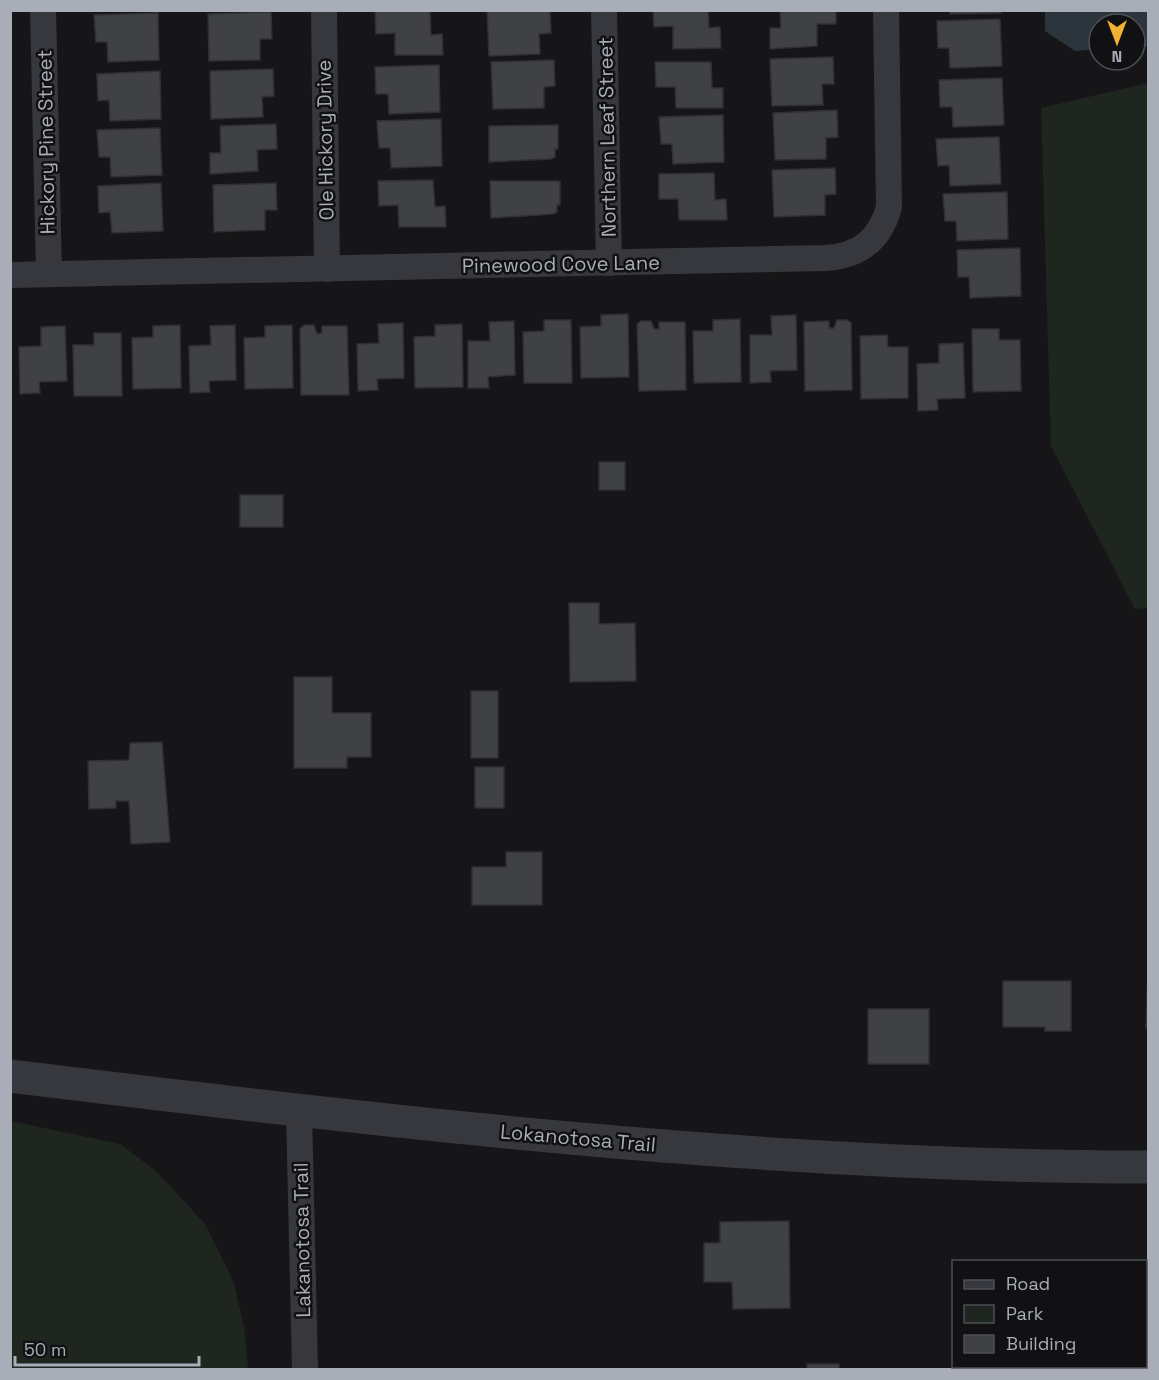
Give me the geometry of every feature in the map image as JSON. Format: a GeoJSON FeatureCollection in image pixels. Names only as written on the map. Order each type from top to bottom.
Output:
{"type":"FeatureCollection","features":[{"type":"Feature","properties":{"kind":"street","name":"Hickory Pine Street"},"geometry":{"type":"LineString","coordinates":[[43,10],[49,274]]}},
{"type":"Feature","properties":{"kind":"street","name":"Ole Hickory Drive"},"geometry":{"type":"LineString","coordinates":[[324,10],[327,269]]}},
{"type":"Feature","properties":{"kind":"street","name":"Northern Leaf Street"},"geometry":{"type":"LineString","coordinates":[[604,10],[609,263]]}},
{"type":"Feature","properties":{"kind":"street","name":"Pinewood Cove Lane"},"geometry":{"type":"LineString","coordinates":[[10,275],[825,258],[853,254],[866,247],[884,223],[889,207],[886,10]]}},
{"type":"Feature","properties":{"kind":"street","name":"Lokanotosa Trail"},"geometry":{"type":"LineString","coordinates":[[10,1076],[298,1111],[566,1138],[869,1160],[1037,1167],[1149,1167]]}},
{"type":"Feature","properties":{"kind":"street","name":"Lakanotosa Trail"},"geometry":{"type":"LineString","coordinates":[[298,1111],[305,1370]]}},
{"type":"Feature","properties":{"kind":"green space"},"geometry":{"type":"Polygon","coordinates":[[[1148,83],[1148,608],[1135,609],[1051,446],[1041,108],[1148,83]]]}},
{"type":"Feature","properties":{"kind":"green space"},"geometry":{"type":"Polygon","coordinates":[[[11,1121],[120,1144],[156,1171],[205,1224],[234,1283],[245,1332],[248,1369],[11,1369],[11,1121]]]}},
{"type":"Feature","properties":{"kind":"shaded area"},"geometry":{"type":"Polygon","coordinates":[[[1045,11],[1148,11],[1148,46],[1147,12],[1087,12],[1087,50],[1075,51],[1045,31],[1045,11]]]}},
{"type":"Feature","properties":{"kind":"building"},"geometry":{"type":"Polygon","coordinates":[[[375,10],[430,10],[431,35],[442,34],[443,55],[395,55],[395,33],[376,34],[375,10]]]}},
{"type":"Feature","properties":{"kind":"building"},"geometry":{"type":"Polygon","coordinates":[[[487,10],[550,10],[551,33],[539,34],[540,54],[489,56],[487,10]]]}},
{"type":"Feature","properties":{"kind":"building"},"geometry":{"type":"Polygon","coordinates":[[[653,10],[708,10],[709,28],[720,27],[721,48],[673,49],[673,26],[654,27],[653,10]]]}},
{"type":"Feature","properties":{"kind":"building"},"geometry":{"type":"Polygon","coordinates":[[[780,10],[836,10],[836,24],[817,24],[817,46],[770,49],[770,28],[781,28],[780,10]]]}},
{"type":"Feature","properties":{"kind":"building"},"geometry":{"type":"Polygon","coordinates":[[[950,10],[1001,10],[1001,13],[950,14],[950,10]]]}},
{"type":"Feature","properties":{"kind":"building"},"geometry":{"type":"Polygon","coordinates":[[[271,12],[272,39],[260,39],[260,60],[209,61],[208,14],[271,12]]]}},
{"type":"Feature","properties":{"kind":"building"},"geometry":{"type":"Polygon","coordinates":[[[158,13],[159,60],[108,62],[107,42],[96,42],[94,15],[158,13]]]}},
{"type":"Feature","properties":{"kind":"building"},"geometry":{"type":"Polygon","coordinates":[[[1000,19],[1002,66],[950,68],[949,48],[938,48],[937,21],[1000,19]]]}},
{"type":"Feature","properties":{"kind":"building"},"geometry":{"type":"Polygon","coordinates":[[[833,57],[834,84],[822,84],[823,105],[772,106],[770,59],[833,57]]]}},
{"type":"Feature","properties":{"kind":"building"},"geometry":{"type":"Polygon","coordinates":[[[554,60],[555,86],[544,87],[544,108],[493,109],[491,62],[554,60]]]}},
{"type":"Feature","properties":{"kind":"building"},"geometry":{"type":"Polygon","coordinates":[[[655,62],[711,62],[712,88],[723,88],[723,108],[676,108],[675,87],[656,87],[655,62]]]}},
{"type":"Feature","properties":{"kind":"building"},"geometry":{"type":"Polygon","coordinates":[[[439,65],[440,112],[389,114],[388,94],[376,94],[375,67],[439,65]]]}},
{"type":"Feature","properties":{"kind":"building"},"geometry":{"type":"Polygon","coordinates":[[[273,69],[274,96],[262,97],[263,117],[211,119],[210,71],[273,69]]]}},
{"type":"Feature","properties":{"kind":"building"},"geometry":{"type":"Polygon","coordinates":[[[160,71],[161,119],[110,121],[109,100],[98,101],[97,74],[160,71]]]}},
{"type":"Feature","properties":{"kind":"building"},"geometry":{"type":"Polygon","coordinates":[[[1002,78],[1004,125],[953,127],[952,107],[940,107],[939,80],[1002,78]]]}},
{"type":"Feature","properties":{"kind":"building"},"geometry":{"type":"Polygon","coordinates":[[[837,110],[838,137],[826,138],[826,159],[775,160],[773,113],[837,110]]]}},
{"type":"Feature","properties":{"kind":"building"},"geometry":{"type":"Polygon","coordinates":[[[723,115],[724,162],[673,164],[672,144],[661,144],[659,117],[723,115]]]}},
{"type":"Feature","properties":{"kind":"building"},"geometry":{"type":"Polygon","coordinates":[[[441,119],[442,166],[391,168],[390,148],[379,148],[377,121],[441,119]]]}},
{"type":"Feature","properties":{"kind":"building"},"geometry":{"type":"Polygon","coordinates":[[[276,124],[277,149],[257,150],[258,171],[210,174],[210,153],[221,153],[220,126],[276,124]]]}},
{"type":"Feature","properties":{"kind":"building"},"geometry":{"type":"Polygon","coordinates":[[[558,125],[558,149],[555,149],[555,157],[489,162],[489,126],[558,125]]]}},
{"type":"Feature","properties":{"kind":"building"},"geometry":{"type":"Polygon","coordinates":[[[160,128],[162,175],[111,177],[110,157],[99,157],[97,130],[160,128]]]}},
{"type":"Feature","properties":{"kind":"building"},"geometry":{"type":"Polygon","coordinates":[[[999,137],[1001,184],[950,186],[949,165],[938,166],[936,139],[999,137]]]}},
{"type":"Feature","properties":{"kind":"building"},"geometry":{"type":"Polygon","coordinates":[[[835,168],[836,194],[825,195],[825,215],[774,217],[772,170],[835,168]]]}},
{"type":"Feature","properties":{"kind":"building"},"geometry":{"type":"Polygon","coordinates":[[[714,173],[715,200],[726,199],[727,220],[679,220],[678,199],[659,199],[659,174],[714,173]]]}},
{"type":"Feature","properties":{"kind":"building"},"geometry":{"type":"Polygon","coordinates":[[[433,180],[435,207],[445,206],[446,227],[399,227],[398,205],[379,206],[378,181],[433,180]]]}},
{"type":"Feature","properties":{"kind":"building"},"geometry":{"type":"Polygon","coordinates":[[[490,181],[560,181],[560,205],[557,205],[557,212],[553,214],[491,218],[490,181]]]}},
{"type":"Feature","properties":{"kind":"building"},"geometry":{"type":"Polygon","coordinates":[[[161,183],[163,231],[112,233],[110,212],[99,213],[98,186],[161,183]]]}},
{"type":"Feature","properties":{"kind":"building"},"geometry":{"type":"Polygon","coordinates":[[[276,183],[277,210],[265,210],[265,230],[214,232],[213,185],[276,183]]]}},
{"type":"Feature","properties":{"kind":"building"},"geometry":{"type":"Polygon","coordinates":[[[1007,192],[1008,239],[957,241],[956,221],[945,221],[943,194],[1007,192]]]}},
{"type":"Feature","properties":{"kind":"building"},"geometry":{"type":"Polygon","coordinates":[[[1020,248],[1021,296],[970,298],[969,277],[958,277],[957,250],[1020,248]]]}},
{"type":"Feature","properties":{"kind":"building"},"geometry":{"type":"Polygon","coordinates":[[[628,314],[629,377],[581,378],[580,327],[601,326],[601,315],[628,314]]]}},
{"type":"Feature","properties":{"kind":"building"},"geometry":{"type":"Polygon","coordinates":[[[796,315],[797,370],[770,371],[771,382],[750,383],[750,335],[772,335],[771,316],[796,315]]]}},
{"type":"Feature","properties":{"kind":"building"},"geometry":{"type":"Polygon","coordinates":[[[740,319],[741,382],[694,383],[693,331],[713,331],[713,320],[740,319]]]}},
{"type":"Feature","properties":{"kind":"building"},"geometry":{"type":"Polygon","coordinates":[[[544,320],[571,320],[572,383],[524,383],[523,332],[544,331],[544,320]]]}},
{"type":"Feature","properties":{"kind":"building"},"geometry":{"type":"Polygon","coordinates":[[[837,320],[847,320],[851,323],[852,390],[805,391],[804,322],[829,321],[829,328],[834,328],[837,320]]]}},
{"type":"Feature","properties":{"kind":"building"},"geometry":{"type":"Polygon","coordinates":[[[514,321],[515,375],[488,377],[489,388],[468,388],[468,341],[490,341],[489,322],[514,321]]]}},
{"type":"Feature","properties":{"kind":"building"},"geometry":{"type":"Polygon","coordinates":[[[641,321],[651,321],[654,329],[659,329],[659,322],[685,322],[686,390],[639,391],[637,324],[641,321]]]}},
{"type":"Feature","properties":{"kind":"building"},"geometry":{"type":"Polygon","coordinates":[[[403,323],[404,378],[377,379],[378,390],[358,391],[357,344],[379,343],[378,324],[403,323]]]}},
{"type":"Feature","properties":{"kind":"building"},"geometry":{"type":"Polygon","coordinates":[[[462,324],[463,387],[415,388],[414,337],[435,336],[435,325],[462,324]]]}},
{"type":"Feature","properties":{"kind":"building"},"geometry":{"type":"Polygon","coordinates":[[[180,325],[181,388],[133,389],[132,338],[153,337],[153,326],[180,325]]]}},
{"type":"Feature","properties":{"kind":"building"},"geometry":{"type":"Polygon","coordinates":[[[235,325],[236,380],[209,381],[210,392],[190,393],[189,346],[211,345],[210,326],[235,325]]]}},
{"type":"Feature","properties":{"kind":"building"},"geometry":{"type":"Polygon","coordinates":[[[292,325],[293,388],[245,389],[244,338],[265,337],[265,326],[292,325]]]}},
{"type":"Feature","properties":{"kind":"building"},"geometry":{"type":"Polygon","coordinates":[[[304,325],[314,325],[317,334],[322,333],[322,326],[347,326],[349,395],[301,395],[300,329],[304,325]]]}},
{"type":"Feature","properties":{"kind":"building"},"geometry":{"type":"Polygon","coordinates":[[[65,326],[67,381],[39,382],[40,393],[20,394],[19,347],[41,346],[41,327],[65,326]]]}},
{"type":"Feature","properties":{"kind":"building"},"geometry":{"type":"Polygon","coordinates":[[[972,329],[999,329],[999,340],[1020,340],[1021,391],[973,392],[972,329]]]}},
{"type":"Feature","properties":{"kind":"building"},"geometry":{"type":"Polygon","coordinates":[[[94,333],[121,333],[122,396],[74,396],[73,345],[94,345],[94,333]]]}},
{"type":"Feature","properties":{"kind":"building"},"geometry":{"type":"Polygon","coordinates":[[[887,335],[888,347],[908,347],[908,398],[861,399],[860,336],[887,335]]]}},
{"type":"Feature","properties":{"kind":"building"},"geometry":{"type":"Polygon","coordinates":[[[963,343],[965,398],[937,399],[938,410],[918,411],[917,364],[939,363],[939,344],[963,343]]]}},
{"type":"Feature","properties":{"kind":"building"},"geometry":{"type":"Polygon","coordinates":[[[599,462],[625,462],[625,490],[599,490],[599,462]]]}},
{"type":"Feature","properties":{"kind":"building"},"geometry":{"type":"Polygon","coordinates":[[[240,495],[283,495],[283,527],[240,527],[240,495]]]}},
{"type":"Feature","properties":{"kind":"building"},"geometry":{"type":"Polygon","coordinates":[[[569,603],[599,603],[599,624],[635,623],[636,681],[570,682],[569,603]]]}},
{"type":"Feature","properties":{"kind":"building"},"geometry":{"type":"Polygon","coordinates":[[[294,677],[332,677],[332,713],[371,713],[371,757],[347,757],[347,768],[294,768],[294,677]]]}},
{"type":"Feature","properties":{"kind":"building"},"geometry":{"type":"Polygon","coordinates":[[[471,691],[498,691],[498,758],[471,758],[471,691]]]}},
{"type":"Feature","properties":{"kind":"building"},"geometry":{"type":"Polygon","coordinates":[[[162,742],[170,842],[131,844],[129,801],[116,801],[116,808],[89,809],[88,761],[129,760],[130,743],[162,742]]]}},
{"type":"Feature","properties":{"kind":"building"},"geometry":{"type":"Polygon","coordinates":[[[475,767],[504,767],[504,808],[475,808],[475,767]]]}},
{"type":"Feature","properties":{"kind":"building"},"geometry":{"type":"Polygon","coordinates":[[[506,852],[542,852],[542,905],[472,905],[472,867],[506,867],[506,852]]]}},
{"type":"Feature","properties":{"kind":"building"},"geometry":{"type":"Polygon","coordinates":[[[1148,971],[1148,1028],[1146,1028],[1148,971]]]}},
{"type":"Feature","properties":{"kind":"building"},"geometry":{"type":"Polygon","coordinates":[[[1003,981],[1071,981],[1071,1031],[1045,1031],[1045,1027],[1003,1027],[1003,981]]]}},
{"type":"Feature","properties":{"kind":"building"},"geometry":{"type":"Polygon","coordinates":[[[868,1009],[929,1009],[929,1064],[868,1064],[868,1009]]]}},
{"type":"Feature","properties":{"kind":"building"},"geometry":{"type":"Polygon","coordinates":[[[789,1221],[790,1308],[733,1309],[732,1282],[704,1282],[704,1243],[720,1243],[720,1222],[789,1221]]]}},
{"type":"Feature","properties":{"kind":"building"},"geometry":{"type":"Polygon","coordinates":[[[807,1364],[839,1364],[839,1370],[807,1370],[807,1364]]]}},
{"type":"Feature","properties":{"kind":"building"},"geometry":{"type":"Polygon","coordinates":[[[966,1368],[1035,1368],[1035,1370],[966,1370],[966,1368]]]}}]}
